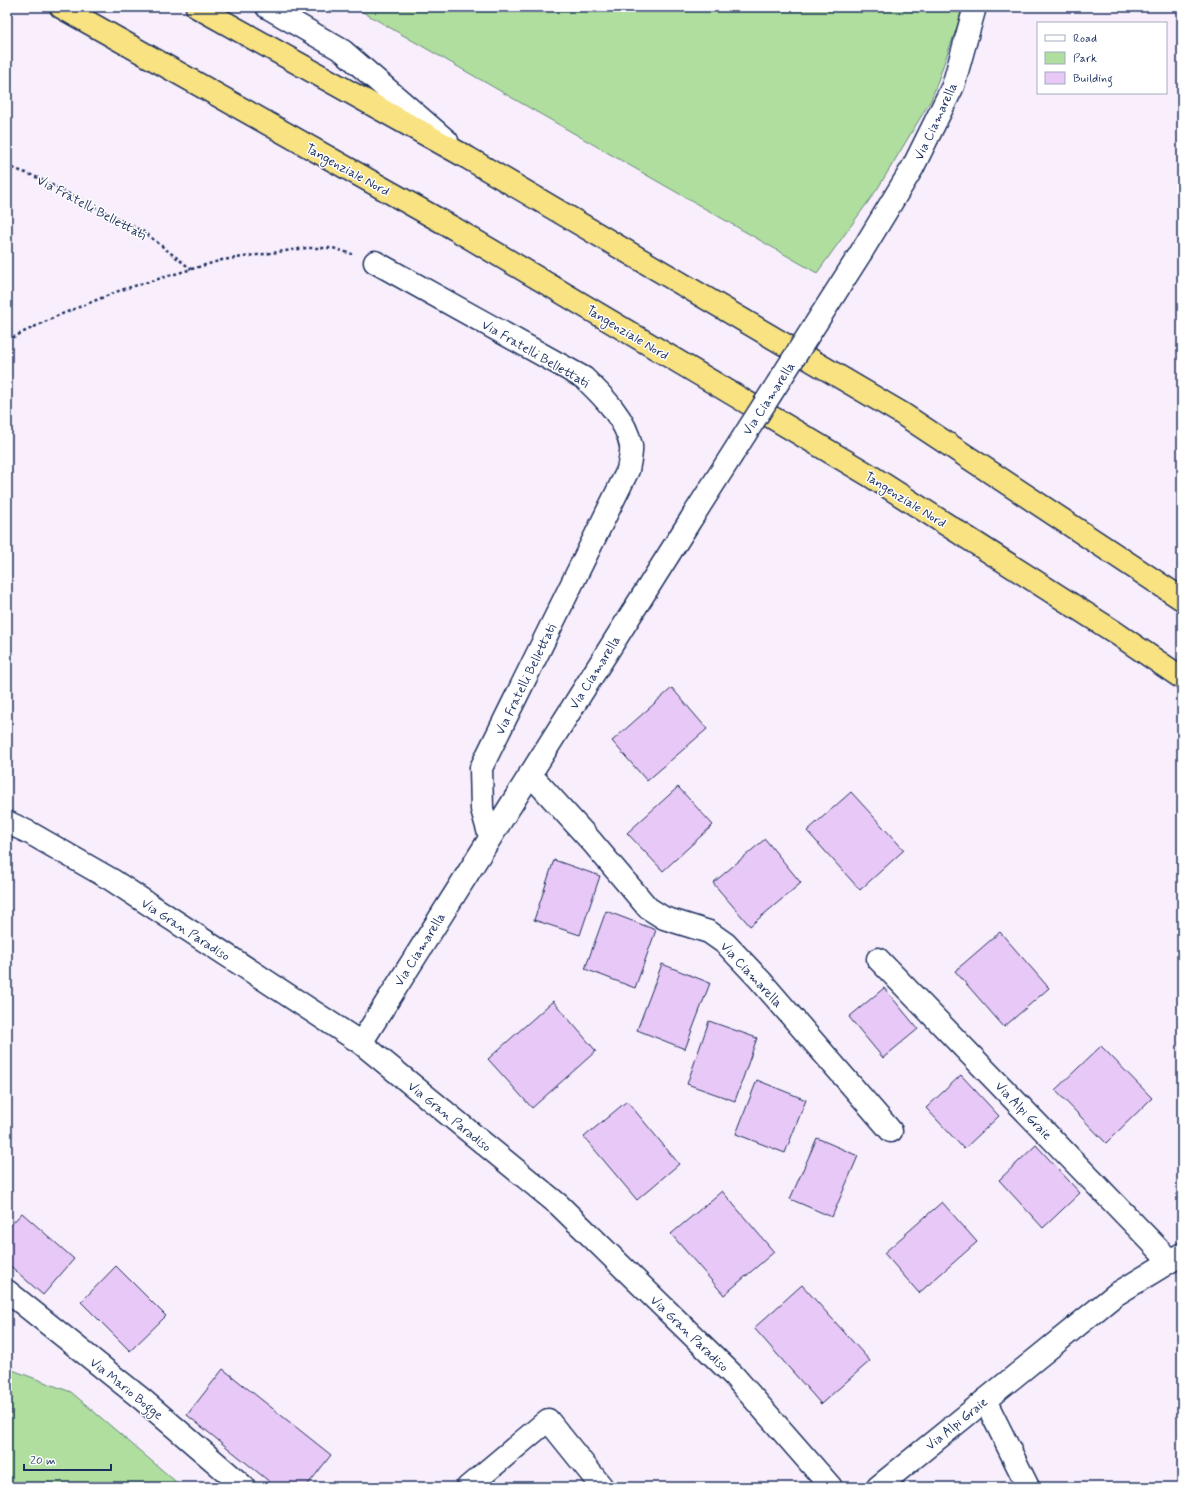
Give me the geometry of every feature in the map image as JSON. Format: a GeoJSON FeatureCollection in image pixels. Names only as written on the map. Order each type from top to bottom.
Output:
{"type":"FeatureCollection","features":[{"type":"Feature","properties":{"kind":"highway","name":"Tangenziale Nord"},"geometry":{"type":"LineString","coordinates":[[61,7],[455,229],[862,471],[1113,631],[1182,678]]}},
{"type":"Feature","properties":{"kind":"highway"},"geometry":{"type":"LineString","coordinates":[[197,7],[468,158],[901,413],[1182,599]]}},
{"type":"Feature","properties":{"kind":"street"},"geometry":{"type":"LineString","coordinates":[[267,7],[343,51],[468,158]]}},
{"type":"Feature","properties":{"kind":"street","name":"Via Ciamarella"},"geometry":{"type":"LineString","coordinates":[[361,1043],[862,251],[913,167],[953,86],[975,7]]}},
{"type":"Feature","properties":{"kind":"street","name":"Via Fratelli Bellettati"},"geometry":{"type":"LineString","coordinates":[[375,262],[584,378],[603,395],[613,409],[627,432],[631,447],[628,470],[481,768],[482,809],[490,837]]}},
{"type":"Feature","properties":{"kind":"street","name":"Via Ciamarella"},"geometry":{"type":"LineString","coordinates":[[530,774],[592,842],[648,908],[664,918],[709,932],[726,944],[760,980],[891,1131]]}},
{"type":"Feature","properties":{"kind":"street","name":"Via Gran Paradiso"},"geometry":{"type":"LineString","coordinates":[[7,822],[30,833],[112,880],[361,1043],[560,1206],[734,1376],[831,1487]]}},
{"type":"Feature","properties":{"kind":"street","name":"Via Alpi Graie"},"geometry":{"type":"LineString","coordinates":[[878,959],[1176,1257],[1115,1294],[878,1487]]}},
{"type":"Feature","properties":{"kind":"street","name":"Via Mario Bogge"},"geometry":{"type":"LineString","coordinates":[[7,1292],[143,1400],[244,1487]]}},
{"type":"Feature","properties":{"kind":"street"},"geometry":{"type":"LineString","coordinates":[[985,1400],[1028,1487]]}},
{"type":"Feature","properties":{"kind":"street"},"geometry":{"type":"LineString","coordinates":[[468,1487],[548,1420],[602,1487]]}},
{"type":"Feature","properties":{"kind":"path","name":"Via Fratelli Bellettati"},"geometry":{"type":"LineString","coordinates":[[7,166],[34,176],[144,232],[192,269]]}},
{"type":"Feature","properties":{"kind":"path"},"geometry":{"type":"LineString","coordinates":[[7,340],[57,316],[121,290],[222,260],[306,248],[333,248],[375,262]]}},
{"type":"Feature","properties":{"kind":"green space"},"geometry":{"type":"Polygon","coordinates":[[[354,7],[962,7],[958,24],[931,100],[878,188],[817,273],[354,7]]]}},
{"type":"Feature","properties":{"kind":"green space"},"geometry":{"type":"Polygon","coordinates":[[[7,1368],[71,1392],[182,1487],[7,1487],[7,1368]]]}},
{"type":"Feature","properties":{"kind":"building"},"geometry":{"type":"Polygon","coordinates":[[[672,688],[707,729],[647,781],[612,741],[672,688]]]}},
{"type":"Feature","properties":{"kind":"building"},"geometry":{"type":"Polygon","coordinates":[[[678,787],[713,825],[663,871],[627,833],[678,787]]]}},
{"type":"Feature","properties":{"kind":"building"},"geometry":{"type":"Polygon","coordinates":[[[851,792],[904,850],[860,890],[807,831],[851,792]]]}},
{"type":"Feature","properties":{"kind":"building"},"geometry":{"type":"Polygon","coordinates":[[[765,839],[801,883],[750,926],[713,883],[765,839]]]}},
{"type":"Feature","properties":{"kind":"building"},"geometry":{"type":"Polygon","coordinates":[[[554,860],[600,876],[580,935],[534,920],[554,860]]]}},
{"type":"Feature","properties":{"kind":"building"},"geometry":{"type":"Polygon","coordinates":[[[606,911],[656,930],[635,988],[585,969],[606,911]]]}},
{"type":"Feature","properties":{"kind":"building"},"geometry":{"type":"Polygon","coordinates":[[[1000,932],[1049,988],[1004,1027],[955,971],[1000,932]]]}},
{"type":"Feature","properties":{"kind":"building"},"geometry":{"type":"Polygon","coordinates":[[[662,964],[710,983],[685,1049],[637,1030],[662,964]]]}},
{"type":"Feature","properties":{"kind":"building"},"geometry":{"type":"Polygon","coordinates":[[[884,988],[918,1029],[883,1058],[849,1017],[884,988]]]}},
{"type":"Feature","properties":{"kind":"building"},"geometry":{"type":"Polygon","coordinates":[[[553,1001],[596,1051],[532,1108],[488,1059],[553,1001]]]}},
{"type":"Feature","properties":{"kind":"building"},"geometry":{"type":"Polygon","coordinates":[[[709,1021],[757,1038],[735,1101],[687,1084],[709,1021]]]}},
{"type":"Feature","properties":{"kind":"building"},"geometry":{"type":"Polygon","coordinates":[[[1101,1046],[1152,1098],[1106,1143],[1055,1090],[1101,1046]]]}},
{"type":"Feature","properties":{"kind":"building"},"geometry":{"type":"Polygon","coordinates":[[[961,1075],[999,1116],[964,1149],[926,1108],[961,1075]]]}},
{"type":"Feature","properties":{"kind":"building"},"geometry":{"type":"Polygon","coordinates":[[[757,1080],[806,1100],[785,1153],[736,1134],[757,1080]]]}},
{"type":"Feature","properties":{"kind":"building"},"geometry":{"type":"Polygon","coordinates":[[[627,1101],[679,1164],[637,1200],[584,1137],[627,1101]]]}},
{"type":"Feature","properties":{"kind":"building"},"geometry":{"type":"Polygon","coordinates":[[[817,1138],[858,1156],[832,1217],[790,1199],[817,1138]]]}},
{"type":"Feature","properties":{"kind":"building"},"geometry":{"type":"Polygon","coordinates":[[[1036,1145],[1080,1193],[1043,1228],[999,1180],[1036,1145]]]}},
{"type":"Feature","properties":{"kind":"building"},"geometry":{"type":"Polygon","coordinates":[[[722,1191],[774,1252],[724,1295],[671,1234],[722,1191]]]}},
{"type":"Feature","properties":{"kind":"building"},"geometry":{"type":"Polygon","coordinates":[[[942,1202],[977,1242],[919,1293],[884,1253],[942,1202]]]}},
{"type":"Feature","properties":{"kind":"building"},"geometry":{"type":"Polygon","coordinates":[[[22,1213],[74,1259],[43,1295],[7,1263],[7,1229],[22,1213]]]}},
{"type":"Feature","properties":{"kind":"building"},"geometry":{"type":"Polygon","coordinates":[[[116,1266],[166,1316],[130,1351],[81,1302],[116,1266]]]}},
{"type":"Feature","properties":{"kind":"building"},"geometry":{"type":"Polygon","coordinates":[[[802,1285],[870,1361],[821,1404],[754,1328],[802,1285]]]}},
{"type":"Feature","properties":{"kind":"building"},"geometry":{"type":"Polygon","coordinates":[[[223,1369],[331,1455],[306,1487],[276,1487],[187,1415],[223,1369]]]}}]}
